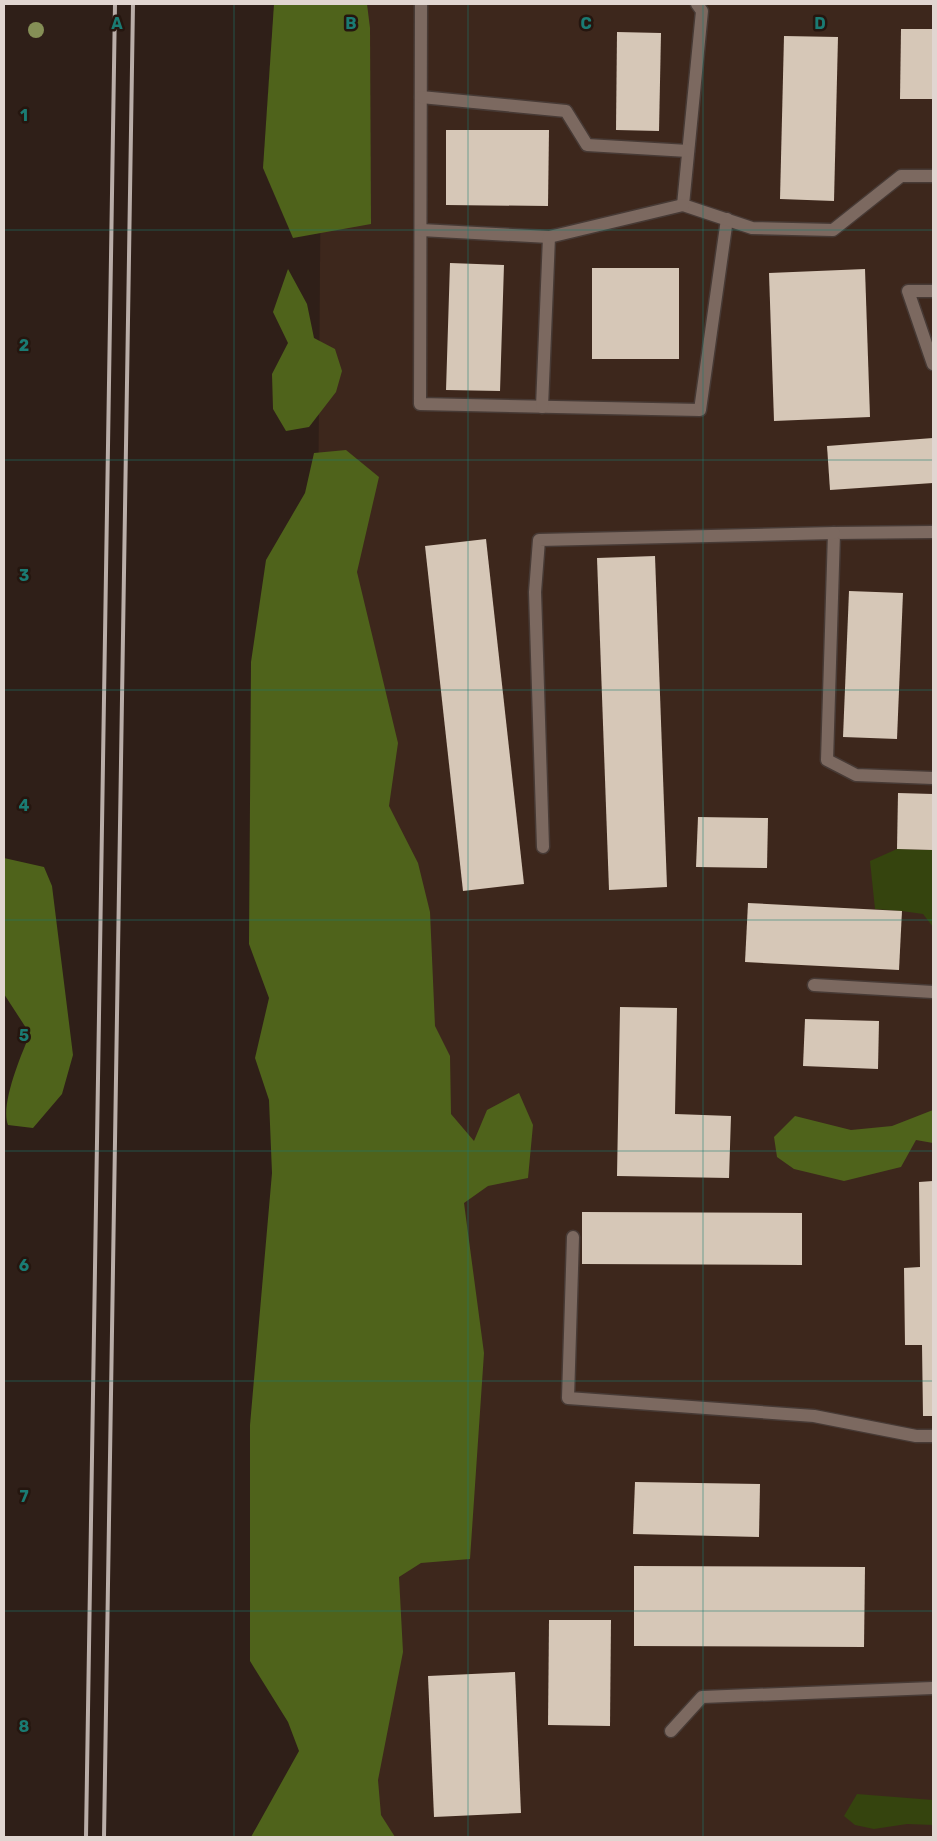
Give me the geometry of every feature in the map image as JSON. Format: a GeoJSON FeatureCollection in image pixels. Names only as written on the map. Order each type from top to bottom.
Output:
{"type":"FeatureCollection","features":[{"type":"Feature","properties":{"kind":"lane"},"geometry":{"type":"LineString","coordinates":[[421,4],[420,404],[700,410],[727,219]]}},
{"type":"Feature","properties":{"kind":"lane"},"geometry":{"type":"LineString","coordinates":[[683,205],[704,6]]}},
{"type":"Feature","properties":{"kind":"lane"},"geometry":{"type":"LineString","coordinates":[[421,97],[566,111],[588,145],[688,151]]}},
{"type":"Feature","properties":{"kind":"lane"},"geometry":{"type":"LineString","coordinates":[[421,230],[549,237],[683,205],[752,228],[833,230],[901,176],[933,176]]}},
{"type":"Feature","properties":{"kind":"lane"},"geometry":{"type":"LineString","coordinates":[[542,407],[549,237]]}},
{"type":"Feature","properties":{"kind":"lane"},"geometry":{"type":"LineString","coordinates":[[933,291],[908,291],[933,364]]}},
{"type":"Feature","properties":{"kind":"lane"},"geometry":{"type":"LineString","coordinates":[[543,847],[534,592],[539,540],[933,532]]}},
{"type":"Feature","properties":{"kind":"lane"},"geometry":{"type":"LineString","coordinates":[[834,533],[827,760],[856,775],[933,778]]}},
{"type":"Feature","properties":{"kind":"lane"},"geometry":{"type":"LineString","coordinates":[[814,985],[933,992]]}},
{"type":"Feature","properties":{"kind":"lane"},"geometry":{"type":"LineString","coordinates":[[573,1237],[568,1398],[814,1416],[916,1436],[933,1436]]}},
{"type":"Feature","properties":{"kind":"lane"},"geometry":{"type":"LineString","coordinates":[[671,1731],[702,1697],[933,1688]]}},
{"type":"Feature","properties":{"kind":"shaded area"},"geometry":{"type":"Polygon","coordinates":[[[322,4],[933,4],[933,1837],[308,1837],[322,4]]]}},
{"type":"Feature","properties":{"kind":"green space"},"geometry":{"type":"Polygon","coordinates":[[[274,4],[367,4],[370,28],[371,224],[293,238],[263,168],[274,4]]]}},
{"type":"Feature","properties":{"kind":"green space"},"geometry":{"type":"Polygon","coordinates":[[[288,269],[307,304],[314,338],[335,349],[342,371],[336,392],[309,427],[286,431],[273,409],[272,374],[288,343],[273,312],[288,269]]]}},
{"type":"Feature","properties":{"kind":"green space"},"geometry":{"type":"Polygon","coordinates":[[[346,450],[379,477],[357,572],[398,743],[389,806],[418,863],[430,912],[435,1026],[450,1056],[451,1114],[474,1141],[487,1110],[519,1093],[533,1125],[528,1178],[488,1186],[464,1203],[484,1353],[470,1559],[421,1563],[399,1577],[403,1652],[378,1780],[381,1815],[395,1837],[251,1837],[299,1751],[288,1722],[250,1661],[250,1425],[272,1173],[269,1100],[255,1058],[269,998],[249,944],[251,662],[266,560],[305,493],[314,453],[346,450]]]}},
{"type":"Feature","properties":{"kind":"green space"},"geometry":{"type":"Polygon","coordinates":[[[897,849],[933,850],[933,927],[923,914],[875,909],[870,861],[897,849]]]}},
{"type":"Feature","properties":{"kind":"green space"},"geometry":{"type":"Polygon","coordinates":[[[4,858],[44,867],[52,886],[73,1055],[62,1094],[33,1128],[8,1125],[6,1116],[9,1093],[30,1034],[4,994],[4,858]]]}},
{"type":"Feature","properties":{"kind":"green space"},"geometry":{"type":"Polygon","coordinates":[[[933,1110],[933,1143],[916,1140],[901,1167],[844,1181],[794,1169],[777,1157],[774,1137],[795,1116],[851,1130],[892,1126],[933,1110]]]}},
{"type":"Feature","properties":{"kind":"green space"},"geometry":{"type":"Polygon","coordinates":[[[857,1794],[933,1800],[933,1825],[907,1824],[874,1829],[855,1825],[844,1816],[857,1794]]]}},
{"type":"Feature","properties":{"kind":"building"},"geometry":{"type":"Polygon","coordinates":[[[901,29],[933,29],[933,99],[900,99],[901,29]]]}},
{"type":"Feature","properties":{"kind":"building"},"geometry":{"type":"Polygon","coordinates":[[[617,32],[661,33],[659,131],[616,130],[617,32]]]}},
{"type":"Feature","properties":{"kind":"building"},"geometry":{"type":"Polygon","coordinates":[[[784,36],[838,37],[834,201],[780,199],[784,36]]]}},
{"type":"Feature","properties":{"kind":"building"},"geometry":{"type":"Polygon","coordinates":[[[446,130],[549,130],[548,206],[446,205],[446,130]]]}},
{"type":"Feature","properties":{"kind":"building"},"geometry":{"type":"Polygon","coordinates":[[[450,263],[504,265],[500,391],[446,390],[450,263]]]}},
{"type":"Feature","properties":{"kind":"building"},"geometry":{"type":"Polygon","coordinates":[[[592,268],[679,268],[679,359],[592,359],[592,268]]]}},
{"type":"Feature","properties":{"kind":"building"},"geometry":{"type":"Polygon","coordinates":[[[865,269],[870,417],[774,421],[769,273],[865,269]]]}},
{"type":"Feature","properties":{"kind":"building"},"geometry":{"type":"Polygon","coordinates":[[[933,438],[933,483],[830,490],[827,446],[933,438]]]}},
{"type":"Feature","properties":{"kind":"building"},"geometry":{"type":"Polygon","coordinates":[[[486,539],[524,884],[463,891],[425,546],[486,539]]]}},
{"type":"Feature","properties":{"kind":"building"},"geometry":{"type":"Polygon","coordinates":[[[655,556],[667,887],[609,890],[597,558],[655,556]]]}},
{"type":"Feature","properties":{"kind":"building"},"geometry":{"type":"Polygon","coordinates":[[[849,591],[903,593],[897,739],[843,737],[849,591]]]}},
{"type":"Feature","properties":{"kind":"building"},"geometry":{"type":"Polygon","coordinates":[[[898,793],[933,794],[933,850],[897,849],[898,793]]]}},
{"type":"Feature","properties":{"kind":"building"},"geometry":{"type":"Polygon","coordinates":[[[698,817],[768,818],[767,868],[696,867],[698,817]]]}},
{"type":"Feature","properties":{"kind":"building"},"geometry":{"type":"Polygon","coordinates":[[[748,903],[902,911],[899,970],[745,962],[748,903]]]}},
{"type":"Feature","properties":{"kind":"building"},"geometry":{"type":"Polygon","coordinates":[[[620,1007],[677,1008],[675,1114],[731,1116],[729,1178],[617,1176],[620,1007]]]}},
{"type":"Feature","properties":{"kind":"building"},"geometry":{"type":"Polygon","coordinates":[[[805,1019],[879,1021],[878,1069],[803,1066],[805,1019]]]}},
{"type":"Feature","properties":{"kind":"building"},"geometry":{"type":"Polygon","coordinates":[[[933,1181],[933,1416],[923,1416],[922,1345],[905,1345],[904,1268],[920,1267],[919,1182],[933,1181]]]}},
{"type":"Feature","properties":{"kind":"building"},"geometry":{"type":"Polygon","coordinates":[[[582,1212],[802,1213],[802,1265],[582,1264],[582,1212]]]}},
{"type":"Feature","properties":{"kind":"building"},"geometry":{"type":"Polygon","coordinates":[[[635,1482],[760,1484],[759,1537],[633,1534],[635,1482]]]}},
{"type":"Feature","properties":{"kind":"building"},"geometry":{"type":"Polygon","coordinates":[[[634,1566],[865,1567],[864,1647],[634,1646],[634,1566]]]}},
{"type":"Feature","properties":{"kind":"building"},"geometry":{"type":"Polygon","coordinates":[[[549,1620],[611,1620],[610,1726],[548,1725],[549,1620]]]}},
{"type":"Feature","properties":{"kind":"building"},"geometry":{"type":"Polygon","coordinates":[[[515,1672],[521,1813],[434,1817],[428,1676],[515,1672]]]}},
{"type":"Feature","properties":{"kind":"railway"},"geometry":{"type":"LineString","coordinates":[[86,1837],[115,4]]}},
{"type":"Feature","properties":{"kind":"railway"},"geometry":{"type":"LineString","coordinates":[[104,1837],[133,4]]}}]}
